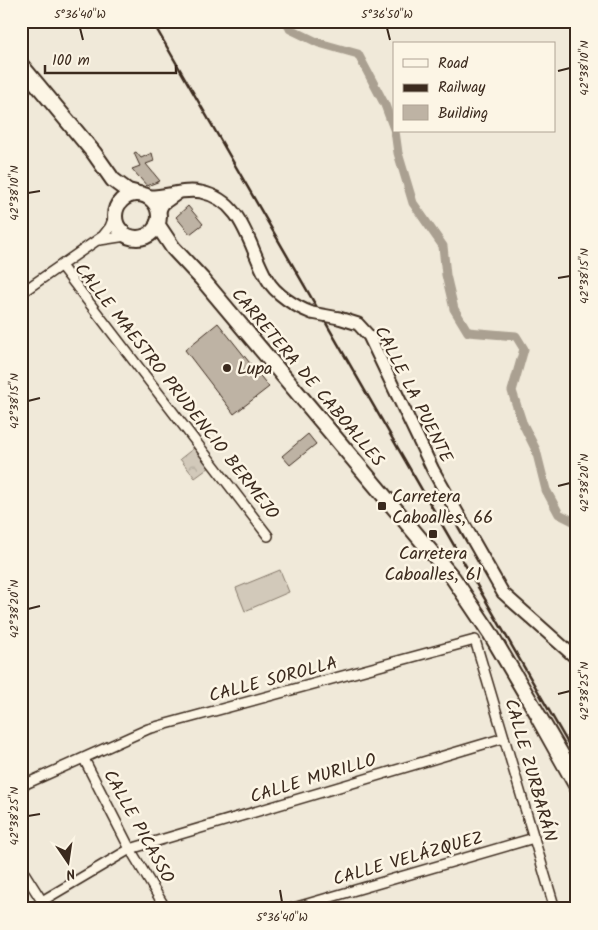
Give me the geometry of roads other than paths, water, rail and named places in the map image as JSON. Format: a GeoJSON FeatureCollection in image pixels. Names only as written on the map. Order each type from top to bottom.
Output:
{"type":"FeatureCollection","features":[{"type":"Feature","properties":{"kind":"main road"},"geometry":{"type":"LineString","coordinates":[[21,65],[94,153],[113,180],[128,192],[142,195],[155,203],[158,218],[151,233],[141,238],[126,236],[116,226],[114,217],[118,203],[113,180]]}},
{"type":"Feature","properties":{"kind":"main road"},"geometry":{"type":"LineString","coordinates":[[118,203],[126,196],[142,195]]}},
{"type":"Feature","properties":{"kind":"main road","name":"CARRETERA DE CABOALLES"},"geometry":{"type":"LineString","coordinates":[[158,218],[173,248],[202,279],[452,578],[509,664],[577,781]]}},
{"type":"Feature","properties":{"kind":"main road","name":"CARRETERA DE CABOALLES"},"geometry":{"type":"LineString","coordinates":[[141,238],[157,240],[173,248]]}},
{"type":"Feature","properties":{"kind":"street","name":"CALLE LA PUENTE"},"geometry":{"type":"LineString","coordinates":[[142,195],[199,191],[219,198],[232,208],[247,233],[267,280],[279,293],[301,309],[358,324],[370,336],[433,470],[503,593],[577,659]]}},
{"type":"Feature","properties":{"kind":"street"},"geometry":{"type":"LineString","coordinates":[[158,218],[168,200],[181,192]]}},
{"type":"Feature","properties":{"kind":"street"},"geometry":{"type":"LineString","coordinates":[[21,293],[96,241],[110,227],[114,217]]}},
{"type":"Feature","properties":{"kind":"street"},"geometry":{"type":"LineString","coordinates":[[96,241],[113,236],[126,236]]}},
{"type":"Feature","properties":{"kind":"street","name":"CALLE MAESTRO PRUDENCIO BERMEJO"},"geometry":{"type":"LineString","coordinates":[[60,266],[268,536]]}},
{"type":"Feature","properties":{"kind":"street","name":"CALLE ZURBARÁN"},"geometry":{"type":"LineString","coordinates":[[475,640],[555,909]]}},
{"type":"Feature","properties":{"kind":"street","name":"CALLE SOROLLA"},"geometry":{"type":"LineString","coordinates":[[21,786],[148,730],[475,640]]}},
{"type":"Feature","properties":{"kind":"street","name":"CALLE MURILLO"},"geometry":{"type":"LineString","coordinates":[[44,905],[130,850],[504,738]]}},
{"type":"Feature","properties":{"kind":"street","name":"CALLE PICASSO"},"geometry":{"type":"LineString","coordinates":[[84,759],[130,850],[166,909]]}},
{"type":"Feature","properties":{"kind":"street","name":"CALLE VELÁZQUEZ"},"geometry":{"type":"LineString","coordinates":[[290,909],[534,838]]}},
{"type":"Feature","properties":{"kind":"street"},"geometry":{"type":"LineString","coordinates":[[21,868],[44,905]]}},
{"type":"Feature","properties":{"kind":"lane"},"geometry":{"type":"LineString","coordinates":[[509,664],[538,730],[577,797]]}},
{"type":"Feature","properties":{"kind":"waterway"},"geometry":{"type":"LineString","coordinates":[[287,21],[290,29],[319,43],[358,54],[385,105],[393,126]]}},
{"type":"Feature","properties":{"kind":"waterway"},"geometry":{"type":"LineString","coordinates":[[395,132],[398,153],[413,203],[443,246],[446,275],[454,309],[468,332],[516,336],[524,349],[512,391],[522,422],[536,450],[546,490],[559,514],[577,523]]}},
{"type":"Feature","properties":{"kind":"railway"},"geometry":{"type":"LineString","coordinates":[[152,21],[577,759]]}},
{"type":"Feature","properties":{"kind":"place","name":"Lupa"},"geometry":{"type":"Point","coordinates":[227,368]}},
{"type":"Feature","properties":{"kind":"place","name":"Carretera Caboalles, 66"},"geometry":{"type":"Point","coordinates":[382,506]}},
{"type":"Feature","properties":{"kind":"place","name":"Carretera Caboalles, 61"},"geometry":{"type":"Point","coordinates":[433,534]}}]}
